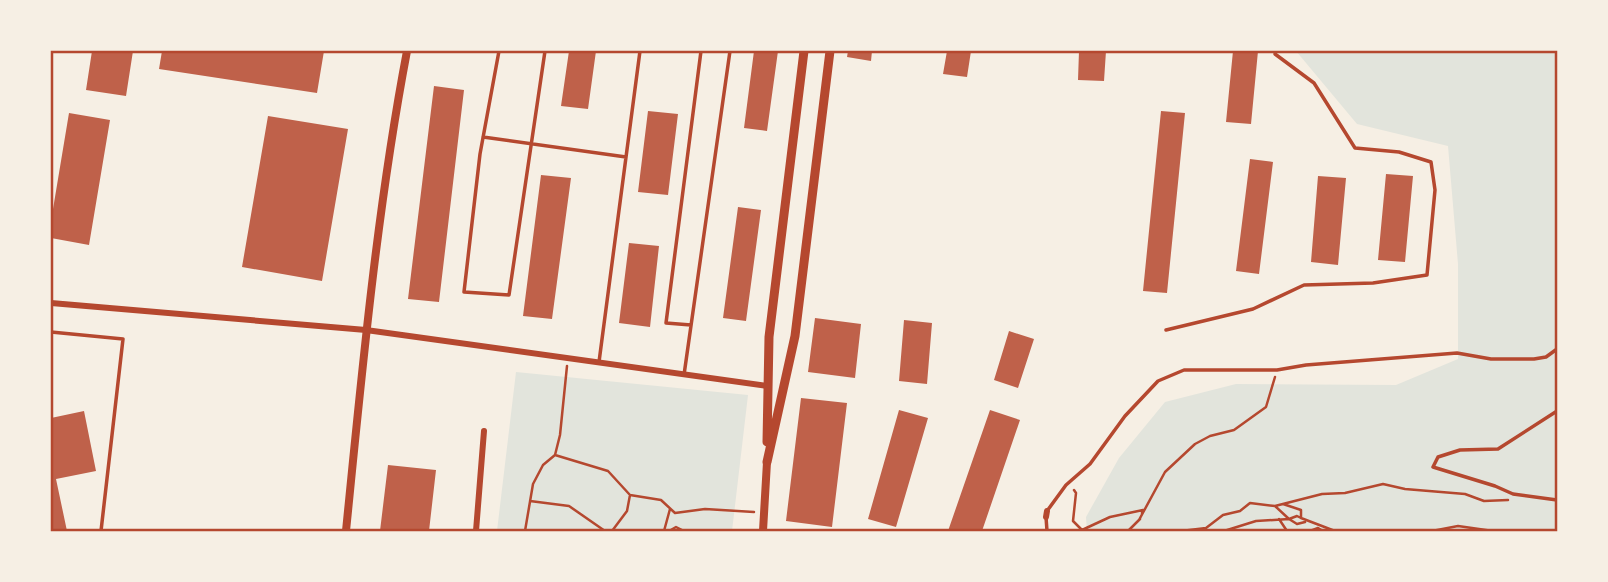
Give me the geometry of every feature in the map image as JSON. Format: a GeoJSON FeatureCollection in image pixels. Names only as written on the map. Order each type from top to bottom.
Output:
{"type":"FeatureCollection","features":[{"type":"Feature","properties":{"kind":"main road"},"geometry":{"type":"LineString","coordinates":[[767,462],[769,337],[804,51]]}},
{"type":"Feature","properties":{"kind":"main road"},"geometry":{"type":"LineString","coordinates":[[767,462],[795,336],[830,51]]}},
{"type":"Feature","properties":{"kind":"street"},"geometry":{"type":"LineString","coordinates":[[346,531],[366,330],[393,119],[407,51]]}},
{"type":"Feature","properties":{"kind":"street"},"geometry":{"type":"LineString","coordinates":[[51,303],[366,330],[768,386]]}},
{"type":"Feature","properties":{"kind":"street"},"geometry":{"type":"LineString","coordinates":[[476,531],[484,431]]}},
{"type":"Feature","properties":{"kind":"street"},"geometry":{"type":"LineString","coordinates":[[763,531],[767,462]]}},
{"type":"Feature","properties":{"kind":"lane"},"geometry":{"type":"LineString","coordinates":[[499,51],[483,137],[464,292],[509,295],[545,51]]}},
{"type":"Feature","properties":{"kind":"lane"},"geometry":{"type":"LineString","coordinates":[[599,364],[640,51]]}},
{"type":"Feature","properties":{"kind":"lane"},"geometry":{"type":"LineString","coordinates":[[691,325],[667,323],[701,51]]}},
{"type":"Feature","properties":{"kind":"lane"},"geometry":{"type":"LineString","coordinates":[[684,375],[730,51]]}},
{"type":"Feature","properties":{"kind":"lane"},"geometry":{"type":"LineString","coordinates":[[1166,330],[1253,309],[1304,285],[1373,283],[1427,275],[1435,190],[1431,162],[1399,152],[1356,148],[1314,83],[1275,54],[1276,51]]}},
{"type":"Feature","properties":{"kind":"lane"},"geometry":{"type":"LineString","coordinates":[[483,137],[626,157]]}},
{"type":"Feature","properties":{"kind":"lane"},"geometry":{"type":"LineString","coordinates":[[51,332],[123,339],[101,531]]}},
{"type":"Feature","properties":{"kind":"lane"},"geometry":{"type":"LineString","coordinates":[[1047,531],[1046,514],[1065,487],[1090,464],[1125,416],[1158,381],[1184,370],[1277,370],[1306,365],[1457,353],[1490,359],[1534,359],[1546,357],[1557,349]]}},
{"type":"Feature","properties":{"kind":"lane"},"geometry":{"type":"LineString","coordinates":[[1557,411],[1498,449],[1460,450],[1438,457],[1433,467],[1513,494],[1557,500]]}},
{"type":"Feature","properties":{"kind":"path"},"geometry":{"type":"LineString","coordinates":[[525,531],[533,484],[543,465],[555,455],[565,403],[567,360]]}},
{"type":"Feature","properties":{"kind":"path"},"geometry":{"type":"LineString","coordinates":[[1128,531],[1139,520],[1165,472],[1195,444],[1210,436],[1234,430],[1266,407],[1277,370]]}},
{"type":"Feature","properties":{"kind":"path"},"geometry":{"type":"LineString","coordinates":[[555,455],[608,471],[630,495],[661,500],[675,513],[705,509],[764,513]]}},
{"type":"Feature","properties":{"kind":"path"},"geometry":{"type":"LineString","coordinates":[[1181,531],[1207,529],[1223,515],[1240,511],[1250,503],[1275,506],[1322,494],[1345,493],[1384,484],[1405,489],[1465,494],[1484,501],[1507,501],[1513,494]]}},
{"type":"Feature","properties":{"kind":"path"},"geometry":{"type":"LineString","coordinates":[[1065,487],[1073,488],[1076,493],[1073,521],[1082,530],[1110,517],[1143,510],[1139,520]]}},
{"type":"Feature","properties":{"kind":"path"},"geometry":{"type":"LineString","coordinates":[[612,531],[627,511],[630,495]]}},
{"type":"Feature","properties":{"kind":"path"},"geometry":{"type":"LineString","coordinates":[[530,501],[569,506],[605,531]]}},
{"type":"Feature","properties":{"kind":"path"},"geometry":{"type":"LineString","coordinates":[[1283,504],[1301,510],[1301,518]]}},
{"type":"Feature","properties":{"kind":"path"},"geometry":{"type":"LineString","coordinates":[[1275,506],[1297,524],[1307,522],[1335,531]]}},
{"type":"Feature","properties":{"kind":"path"},"geometry":{"type":"LineString","coordinates":[[664,531],[670,509]]}},
{"type":"Feature","properties":{"kind":"path"},"geometry":{"type":"LineString","coordinates":[[1224,531],[1256,521],[1297,516],[1323,531]]}},
{"type":"Feature","properties":{"kind":"path"},"geometry":{"type":"LineString","coordinates":[[1279,519],[1287,531]]}},
{"type":"Feature","properties":{"kind":"path"},"geometry":{"type":"LineString","coordinates":[[1432,531],[1458,526],[1493,531]]}},
{"type":"Feature","properties":{"kind":"path"},"geometry":{"type":"LineString","coordinates":[[669,531],[676,527],[684,531]]}},
{"type":"Feature","properties":{"kind":"path"},"geometry":{"type":"LineString","coordinates":[[1310,531],[1318,528]]}},
{"type":"Feature","properties":{"kind":"shaded area"},"geometry":{"type":"Polygon","coordinates":[[[1296,51],[1557,51],[1557,531],[1087,531],[1086,517],[1119,458],[1165,402],[1236,384],[1396,385],[1458,359],[1458,264],[1448,146],[1357,124],[1296,51]]]}},
{"type":"Feature","properties":{"kind":"shaded area"},"geometry":{"type":"Polygon","coordinates":[[[516,372],[748,395],[732,531],[497,531],[516,372]]]}},
{"type":"Feature","properties":{"kind":"building"},"geometry":{"type":"Polygon","coordinates":[[[92,51],[133,51],[126,96],[86,90],[92,51]]]}},
{"type":"Feature","properties":{"kind":"building"},"geometry":{"type":"Polygon","coordinates":[[[162,51],[324,51],[317,93],[159,69],[162,51]]]}},
{"type":"Feature","properties":{"kind":"building"},"geometry":{"type":"Polygon","coordinates":[[[569,51],[596,51],[588,109],[561,106],[569,51]]]}},
{"type":"Feature","properties":{"kind":"building"},"geometry":{"type":"Polygon","coordinates":[[[754,51],[778,51],[767,131],[744,128],[754,51]]]}},
{"type":"Feature","properties":{"kind":"building"},"geometry":{"type":"Polygon","coordinates":[[[848,51],[872,51],[871,61],[847,57],[848,51]]]}},
{"type":"Feature","properties":{"kind":"building"},"geometry":{"type":"Polygon","coordinates":[[[947,51],[971,51],[967,77],[943,74],[947,51]]]}},
{"type":"Feature","properties":{"kind":"building"},"geometry":{"type":"Polygon","coordinates":[[[1079,51],[1106,51],[1104,81],[1078,80],[1079,51]]]}},
{"type":"Feature","properties":{"kind":"building"},"geometry":{"type":"Polygon","coordinates":[[[1233,51],[1258,51],[1251,124],[1226,122],[1233,51]]]}},
{"type":"Feature","properties":{"kind":"building"},"geometry":{"type":"Polygon","coordinates":[[[434,86],[464,90],[439,302],[408,299],[434,86]]]}},
{"type":"Feature","properties":{"kind":"building"},"geometry":{"type":"Polygon","coordinates":[[[648,111],[678,114],[668,195],[638,192],[648,111]]]}},
{"type":"Feature","properties":{"kind":"building"},"geometry":{"type":"Polygon","coordinates":[[[1161,111],[1185,113],[1167,293],[1143,291],[1161,111]]]}},
{"type":"Feature","properties":{"kind":"building"},"geometry":{"type":"Polygon","coordinates":[[[69,113],[110,120],[89,245],[51,238],[51,221],[69,113]]]}},
{"type":"Feature","properties":{"kind":"building"},"geometry":{"type":"Polygon","coordinates":[[[268,116],[348,129],[322,281],[242,267],[268,116]]]}},
{"type":"Feature","properties":{"kind":"building"},"geometry":{"type":"Polygon","coordinates":[[[1250,159],[1273,162],[1259,274],[1236,271],[1250,159]]]}},
{"type":"Feature","properties":{"kind":"building"},"geometry":{"type":"Polygon","coordinates":[[[1386,174],[1413,176],[1405,262],[1378,260],[1386,174]]]}},
{"type":"Feature","properties":{"kind":"building"},"geometry":{"type":"Polygon","coordinates":[[[541,175],[571,178],[552,319],[523,316],[541,175]]]}},
{"type":"Feature","properties":{"kind":"building"},"geometry":{"type":"Polygon","coordinates":[[[1318,176],[1346,178],[1338,265],[1311,262],[1318,176]]]}},
{"type":"Feature","properties":{"kind":"building"},"geometry":{"type":"Polygon","coordinates":[[[738,207],[761,210],[746,321],[723,318],[738,207]]]}},
{"type":"Feature","properties":{"kind":"building"},"geometry":{"type":"Polygon","coordinates":[[[629,243],[659,246],[650,327],[619,323],[629,243]]]}},
{"type":"Feature","properties":{"kind":"building"},"geometry":{"type":"Polygon","coordinates":[[[815,318],[861,324],[855,378],[808,372],[815,318]]]}},
{"type":"Feature","properties":{"kind":"building"},"geometry":{"type":"Polygon","coordinates":[[[904,320],[932,323],[927,384],[899,381],[904,320]]]}},
{"type":"Feature","properties":{"kind":"building"},"geometry":{"type":"Polygon","coordinates":[[[1009,331],[1034,339],[1018,388],[994,380],[1009,331]]]}},
{"type":"Feature","properties":{"kind":"building"},"geometry":{"type":"Polygon","coordinates":[[[801,398],[847,403],[832,527],[786,521],[801,398]]]}},
{"type":"Feature","properties":{"kind":"building"},"geometry":{"type":"Polygon","coordinates":[[[899,410],[928,418],[896,527],[868,519],[899,410]]]}},
{"type":"Feature","properties":{"kind":"building"},"geometry":{"type":"Polygon","coordinates":[[[990,410],[1020,420],[982,531],[948,531],[990,410]]]}},
{"type":"Feature","properties":{"kind":"building"},"geometry":{"type":"Polygon","coordinates":[[[84,411],[96,471],[56,479],[67,531],[51,531],[51,418],[84,411]]]}},
{"type":"Feature","properties":{"kind":"building"},"geometry":{"type":"Polygon","coordinates":[[[388,465],[436,470],[429,531],[380,531],[388,465]]]}}]}
